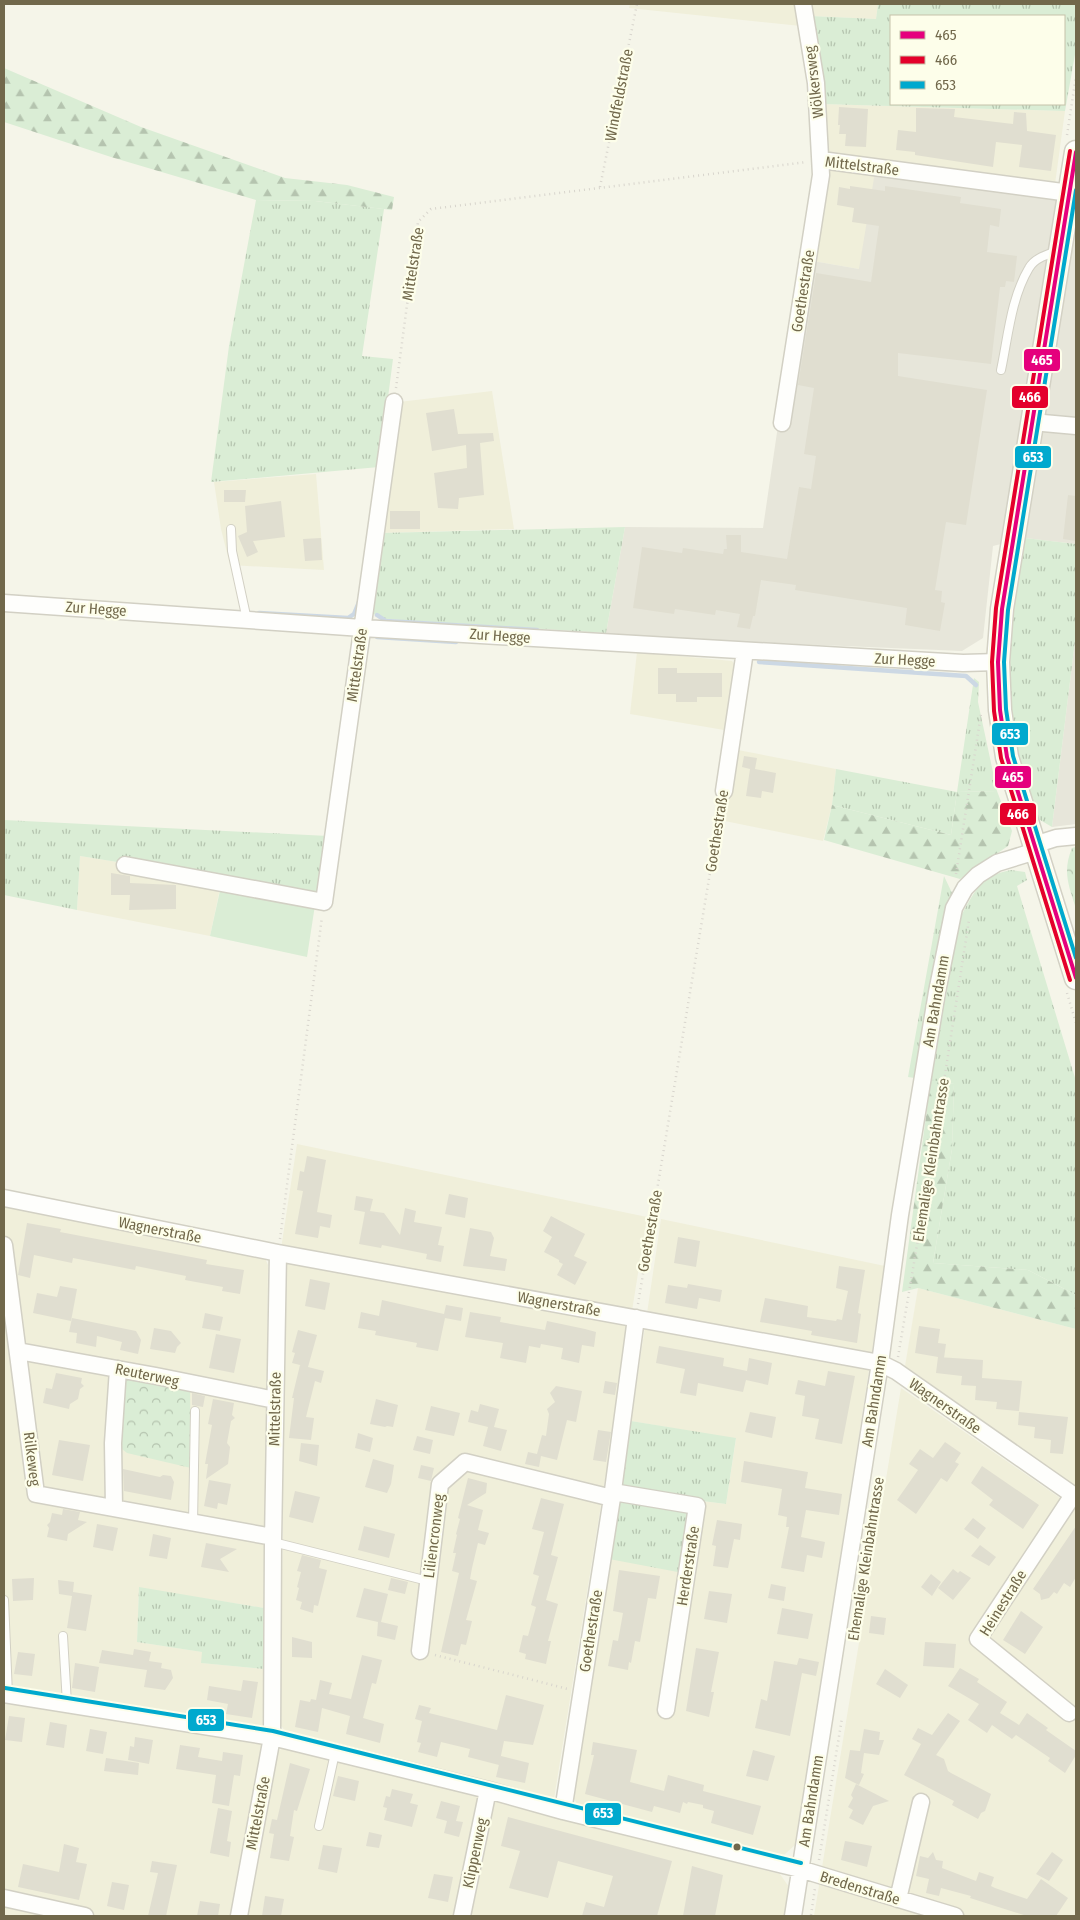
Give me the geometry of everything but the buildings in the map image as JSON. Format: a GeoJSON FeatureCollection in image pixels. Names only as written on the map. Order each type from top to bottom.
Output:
{"type":"FeatureCollection","features":[{"type":"Feature","properties":{"kind":"street","name":"Wölkersweg"},"geometry":{"type":"LineString","coordinates":[[803,4],[816,82],[821,160]]}},
{"type":"Feature","properties":{"kind":"street"},"geometry":{"type":"LineString","coordinates":[[1076,152],[1002,609],[998,662],[1000,710],[1007,757],[1076,978]]}},
{"type":"Feature","properties":{"kind":"street","name":"Mittelstraße"},"geometry":{"type":"LineString","coordinates":[[821,160],[1070,192]]}},
{"type":"Feature","properties":{"kind":"street","name":"Goethestraße"},"geometry":{"type":"LineString","coordinates":[[782,423],[821,175],[821,160]]}},
{"type":"Feature","properties":{"kind":"street","name":"Mittelstraße"},"geometry":{"type":"LineString","coordinates":[[324,902],[394,402]]}},
{"type":"Feature","properties":{"kind":"street"},"geometry":{"type":"LineString","coordinates":[[1032,422],[1075,422]]}},
{"type":"Feature","properties":{"kind":"street","name":"Zur Hegge"},"geometry":{"type":"LineString","coordinates":[[4,603],[362,628],[963,664],[998,662]]}},
{"type":"Feature","properties":{"kind":"street","name":"Goethestraße"},"geometry":{"type":"LineString","coordinates":[[724,791],[745,651]]}},
{"type":"Feature","properties":{"kind":"street","name":"Am Bahndamm"},"geometry":{"type":"LineString","coordinates":[[793,1916],[880,1363],[900,1215],[937,992],[954,908],[965,888],[978,875],[997,863],[1056,838],[1076,836]]}},
{"type":"Feature","properties":{"kind":"street"},"geometry":{"type":"LineString","coordinates":[[125,865],[324,902]]}},
{"type":"Feature","properties":{"kind":"street","name":"Wagnerstraße"},"geometry":{"type":"LineString","coordinates":[[4,1198],[278,1253],[880,1363],[896,1371],[1074,1496]]}},
{"type":"Feature","properties":{"kind":"street","name":"Rilkeweg"},"geometry":{"type":"LineString","coordinates":[[4,1244],[36,1494],[273,1540]]}},
{"type":"Feature","properties":{"kind":"street","name":"Mittelstraße"},"geometry":{"type":"LineString","coordinates":[[239,1916],[272,1737],[278,1253]]}},
{"type":"Feature","properties":{"kind":"street","name":"Goethestraße"},"geometry":{"type":"LineString","coordinates":[[563,1811],[612,1495],[636,1318]]}},
{"type":"Feature","properties":{"kind":"street","name":"Reuterweg"},"geometry":{"type":"LineString","coordinates":[[18,1351],[275,1400]]}},
{"type":"Feature","properties":{"kind":"street"},"geometry":{"type":"LineString","coordinates":[[114,1508],[113,1443],[118,1369]]}},
{"type":"Feature","properties":{"kind":"street","name":"Liliencronweg"},"geometry":{"type":"LineString","coordinates":[[420,1651],[440,1484],[465,1462],[612,1495]]}},
{"type":"Feature","properties":{"kind":"street","name":"Herderstraße"},"geometry":{"type":"LineString","coordinates":[[612,1495],[697,1506],[666,1710]]}},
{"type":"Feature","properties":{"kind":"street","name":"Heinestraße"},"geometry":{"type":"LineString","coordinates":[[1069,1713],[978,1639],[1074,1496]]}},
{"type":"Feature","properties":{"kind":"street","name":"Bredenstraße"},"geometry":{"type":"LineString","coordinates":[[6,1694],[272,1737],[800,1869],[955,1916]]}},
{"type":"Feature","properties":{"kind":"street","name":"Klippenweg"},"geometry":{"type":"LineString","coordinates":[[462,1916],[488,1790]]}},
{"type":"Feature","properties":{"kind":"street"},"geometry":{"type":"LineString","coordinates":[[898,1899],[921,1802]]}},
{"type":"Feature","properties":{"kind":"street"},"geometry":{"type":"LineString","coordinates":[[4,1898],[85,1916]]}},
{"type":"Feature","properties":{"kind":"lane"},"geometry":{"type":"LineString","coordinates":[[1001,370],[1016,300],[1030,267],[1048,253],[1060,252]]}},
{"type":"Feature","properties":{"kind":"lane"},"geometry":{"type":"LineString","coordinates":[[231,529],[232,551],[247,620]]}},
{"type":"Feature","properties":{"kind":"lane"},"geometry":{"type":"LineString","coordinates":[[193,1523],[196,1411]]}},
{"type":"Feature","properties":{"kind":"lane"},"geometry":{"type":"LineString","coordinates":[[273,1540],[429,1582]]}},
{"type":"Feature","properties":{"kind":"lane"},"geometry":{"type":"LineString","coordinates":[[4,1600],[6,1694]]}},
{"type":"Feature","properties":{"kind":"lane"},"geometry":{"type":"LineString","coordinates":[[63,1636],[67,1704]]}},
{"type":"Feature","properties":{"kind":"lane"},"geometry":{"type":"LineString","coordinates":[[319,1826],[335,1753]]}},
{"type":"Feature","properties":{"kind":"path","name":"Windfeldstraße"},"geometry":{"type":"LineString","coordinates":[[600,187],[637,4]]}},
{"type":"Feature","properties":{"kind":"path","name":"Mittelstraße"},"geometry":{"type":"LineString","coordinates":[[394,402],[418,222],[431,209],[821,160]]}},
{"type":"Feature","properties":{"kind":"path"},"geometry":{"type":"LineString","coordinates":[[965,888],[956,878],[956,864],[982,709]]}},
{"type":"Feature","properties":{"kind":"path","name":"Goethestraße"},"geometry":{"type":"LineString","coordinates":[[636,1318],[724,791]]}},
{"type":"Feature","properties":{"kind":"path"},"geometry":{"type":"LineString","coordinates":[[278,1253],[324,902]]}},
{"type":"Feature","properties":{"kind":"path","name":"Ehemalige Kleinbahntrasse"},"geometry":{"type":"LineString","coordinates":[[896,1371],[970,916]]}},
{"type":"Feature","properties":{"kind":"path"},"geometry":{"type":"LineString","coordinates":[[420,1651],[582,1692]]}},
{"type":"Feature","properties":{"kind":"path"},"geometry":{"type":"LineString","coordinates":[[810,1916],[843,1710]]}},
{"type":"Feature","properties":{"kind":"shaded area"},"geometry":{"type":"Polygon","coordinates":[[[630,4],[878,4],[876,19],[810,16],[801,26],[629,8],[630,4]]]}},
{"type":"Feature","properties":{"kind":"shaded area"},"geometry":{"type":"Polygon","coordinates":[[[821,104],[1065,111],[1055,184],[859,269],[813,261],[821,104]]]}},
{"type":"Feature","properties":{"kind":"shaded area"},"geometry":{"type":"Polygon","coordinates":[[[875,172],[1076,201],[1076,544],[1025,538],[993,546],[983,638],[962,651],[613,636],[606,633],[625,527],[763,528],[802,262],[813,261],[859,269],[875,172]]]}},
{"type":"Feature","properties":{"kind":"shaded area"},"geometry":{"type":"Polygon","coordinates":[[[492,391],[514,529],[381,533],[399,402],[492,391]]]}},
{"type":"Feature","properties":{"kind":"shaded area"},"geometry":{"type":"Polygon","coordinates":[[[316,474],[324,570],[230,565],[221,529],[214,482],[316,474]]]}},
{"type":"Feature","properties":{"kind":"shaded area"},"geometry":{"type":"Polygon","coordinates":[[[1076,633],[1076,824],[1052,827],[1076,633]]]}},
{"type":"Feature","properties":{"kind":"shaded area"},"geometry":{"type":"Polygon","coordinates":[[[637,652],[732,661],[738,669],[730,731],[630,714],[637,652]]]}},
{"type":"Feature","properties":{"kind":"shaded area"},"geometry":{"type":"Polygon","coordinates":[[[728,746],[738,750],[836,769],[832,805],[823,841],[715,819],[728,746]]]}},
{"type":"Feature","properties":{"kind":"shaded area"},"geometry":{"type":"Polygon","coordinates":[[[80,856],[222,879],[210,936],[77,910],[80,856]]]}},
{"type":"Feature","properties":{"kind":"shaded area"},"geometry":{"type":"Polygon","coordinates":[[[297,1144],[647,1217],[554,1799],[286,1732],[278,1722],[283,1536],[277,1275],[297,1144]]]}},
{"type":"Feature","properties":{"kind":"shaded area"},"geometry":{"type":"Polygon","coordinates":[[[4,1205],[264,1256],[268,1265],[264,1608],[139,1588],[137,1642],[203,1652],[202,1663],[264,1669],[262,1748],[232,1916],[4,1916],[4,1205]]]}},
{"type":"Feature","properties":{"kind":"shaded area"},"geometry":{"type":"Polygon","coordinates":[[[661,1219],[885,1266],[796,1844],[784,1855],[577,1804],[572,1795],[609,1559],[694,1500],[726,1504],[736,1439],[631,1421],[661,1219]]]}},
{"type":"Feature","properties":{"kind":"shaded area"},"geometry":{"type":"Polygon","coordinates":[[[918,1288],[1076,1329],[1076,1488],[905,1366],[918,1288]]]}},
{"type":"Feature","properties":{"kind":"shaded area"},"geometry":{"type":"Polygon","coordinates":[[[901,1388],[1076,1509],[1076,1913],[1074,1916],[814,1916],[901,1388]]]}},
{"type":"Feature","properties":{"kind":"shaded area"},"geometry":{"type":"Polygon","coordinates":[[[284,1747],[780,1874],[789,1887],[784,1916],[247,1916],[277,1752],[284,1747]]]}},
{"type":"Feature","properties":{"kind":"green space"},"geometry":{"type":"Polygon","coordinates":[[[878,4],[1076,4],[1076,49],[1065,111],[821,104],[810,16],[876,19],[878,4]]]}},
{"type":"Feature","properties":{"kind":"green space"},"geometry":{"type":"Polygon","coordinates":[[[4,68],[141,127],[285,178],[347,185],[394,197],[392,210],[315,201],[256,200],[111,157],[4,122],[4,68]]]}},
{"type":"Feature","properties":{"kind":"green space"},"geometry":{"type":"Polygon","coordinates":[[[256,200],[315,201],[384,209],[362,356],[393,359],[379,467],[211,482],[229,346],[256,200]]]}},
{"type":"Feature","properties":{"kind":"green space"},"geometry":{"type":"Polygon","coordinates":[[[625,527],[606,633],[386,619],[371,613],[381,533],[625,527]]]}},
{"type":"Feature","properties":{"kind":"green space"},"geometry":{"type":"Polygon","coordinates":[[[1025,538],[1076,544],[1076,633],[1052,827],[1035,817],[1023,776],[1013,724],[1010,671],[1011,644],[1016,591],[1025,538]]]}},
{"type":"Feature","properties":{"kind":"green space"},"geometry":{"type":"Polygon","coordinates":[[[974,678],[979,682],[978,702],[997,791],[957,792],[974,678]]]}},
{"type":"Feature","properties":{"kind":"green space"},"geometry":{"type":"Polygon","coordinates":[[[836,769],[957,792],[951,835],[832,805],[836,769]]]}},
{"type":"Feature","properties":{"kind":"green space"},"geometry":{"type":"Polygon","coordinates":[[[997,791],[1012,831],[1008,846],[960,879],[824,840],[832,805],[951,835],[957,792],[997,791]]]}},
{"type":"Feature","properties":{"kind":"green space"},"geometry":{"type":"Polygon","coordinates":[[[4,820],[328,836],[319,892],[309,896],[222,879],[80,856],[77,910],[4,895],[4,820]]]}},
{"type":"Feature","properties":{"kind":"green space"},"geometry":{"type":"Polygon","coordinates":[[[1076,847],[1076,909],[1069,886],[1067,864],[1072,848],[1076,847]]]}},
{"type":"Feature","properties":{"kind":"green space"},"geometry":{"type":"Polygon","coordinates":[[[1011,870],[1025,872],[1027,880],[1017,886],[1076,1081],[1076,1295],[1028,1270],[933,1263],[952,1149],[954,1084],[908,1077],[944,876],[962,914],[980,885],[993,876],[1011,870]]]}},
{"type":"Feature","properties":{"kind":"green space"},"geometry":{"type":"Polygon","coordinates":[[[221,886],[315,905],[307,957],[210,936],[221,886]]]}},
{"type":"Feature","properties":{"kind":"green space"},"geometry":{"type":"Polygon","coordinates":[[[931,1080],[954,1084],[952,1149],[933,1263],[1028,1270],[1076,1295],[1076,1329],[918,1288],[902,1292],[931,1080]]]}},
{"type":"Feature","properties":{"kind":"green space"},"geometry":{"type":"Polygon","coordinates":[[[130,1376],[190,1386],[191,1468],[127,1453],[122,1449],[124,1380],[130,1376]]]}},
{"type":"Feature","properties":{"kind":"green space"},"geometry":{"type":"Polygon","coordinates":[[[631,1421],[736,1438],[726,1504],[694,1500],[683,1573],[609,1559],[631,1421]]]}},
{"type":"Feature","properties":{"kind":"green space"},"geometry":{"type":"Polygon","coordinates":[[[139,1587],[264,1608],[264,1669],[201,1663],[202,1652],[137,1642],[139,1587]]]}},
{"type":"Feature","properties":{"kind":"waterway"},"geometry":{"type":"LineString","coordinates":[[259,613],[348,618],[354,614],[359,602]]}},
{"type":"Feature","properties":{"kind":"waterway"},"geometry":{"type":"LineString","coordinates":[[377,615],[386,621],[537,630]]}},
{"type":"Feature","properties":{"kind":"waterway"},"geometry":{"type":"LineString","coordinates":[[377,637],[456,642]]}},
{"type":"Feature","properties":{"kind":"waterway"},"geometry":{"type":"LineString","coordinates":[[759,662],[966,676],[976,685]]}},
{"type":"Feature","properties":{"kind":"transit line","name":"466"},"geometry":{"type":"LineString","coordinates":[[1070,151],[996,608],[992,662],[994,711],[1001,758],[1070,980]]}},
{"type":"Feature","properties":{"kind":"transit line","name":"465"},"geometry":{"type":"LineString","coordinates":[[1076,152],[1002,609],[998,662],[1000,710],[1007,757],[1076,978]]}},
{"type":"Feature","properties":{"kind":"transit line","name":"653"},"geometry":{"type":"LineString","coordinates":[[1076,190],[1008,610],[1004,662],[1006,709],[1013,756],[1076,958]]}},
{"type":"Feature","properties":{"kind":"transit line","name":"653"},"geometry":{"type":"LineString","coordinates":[[5,1688],[273,1731],[801,1863]]}}]}
